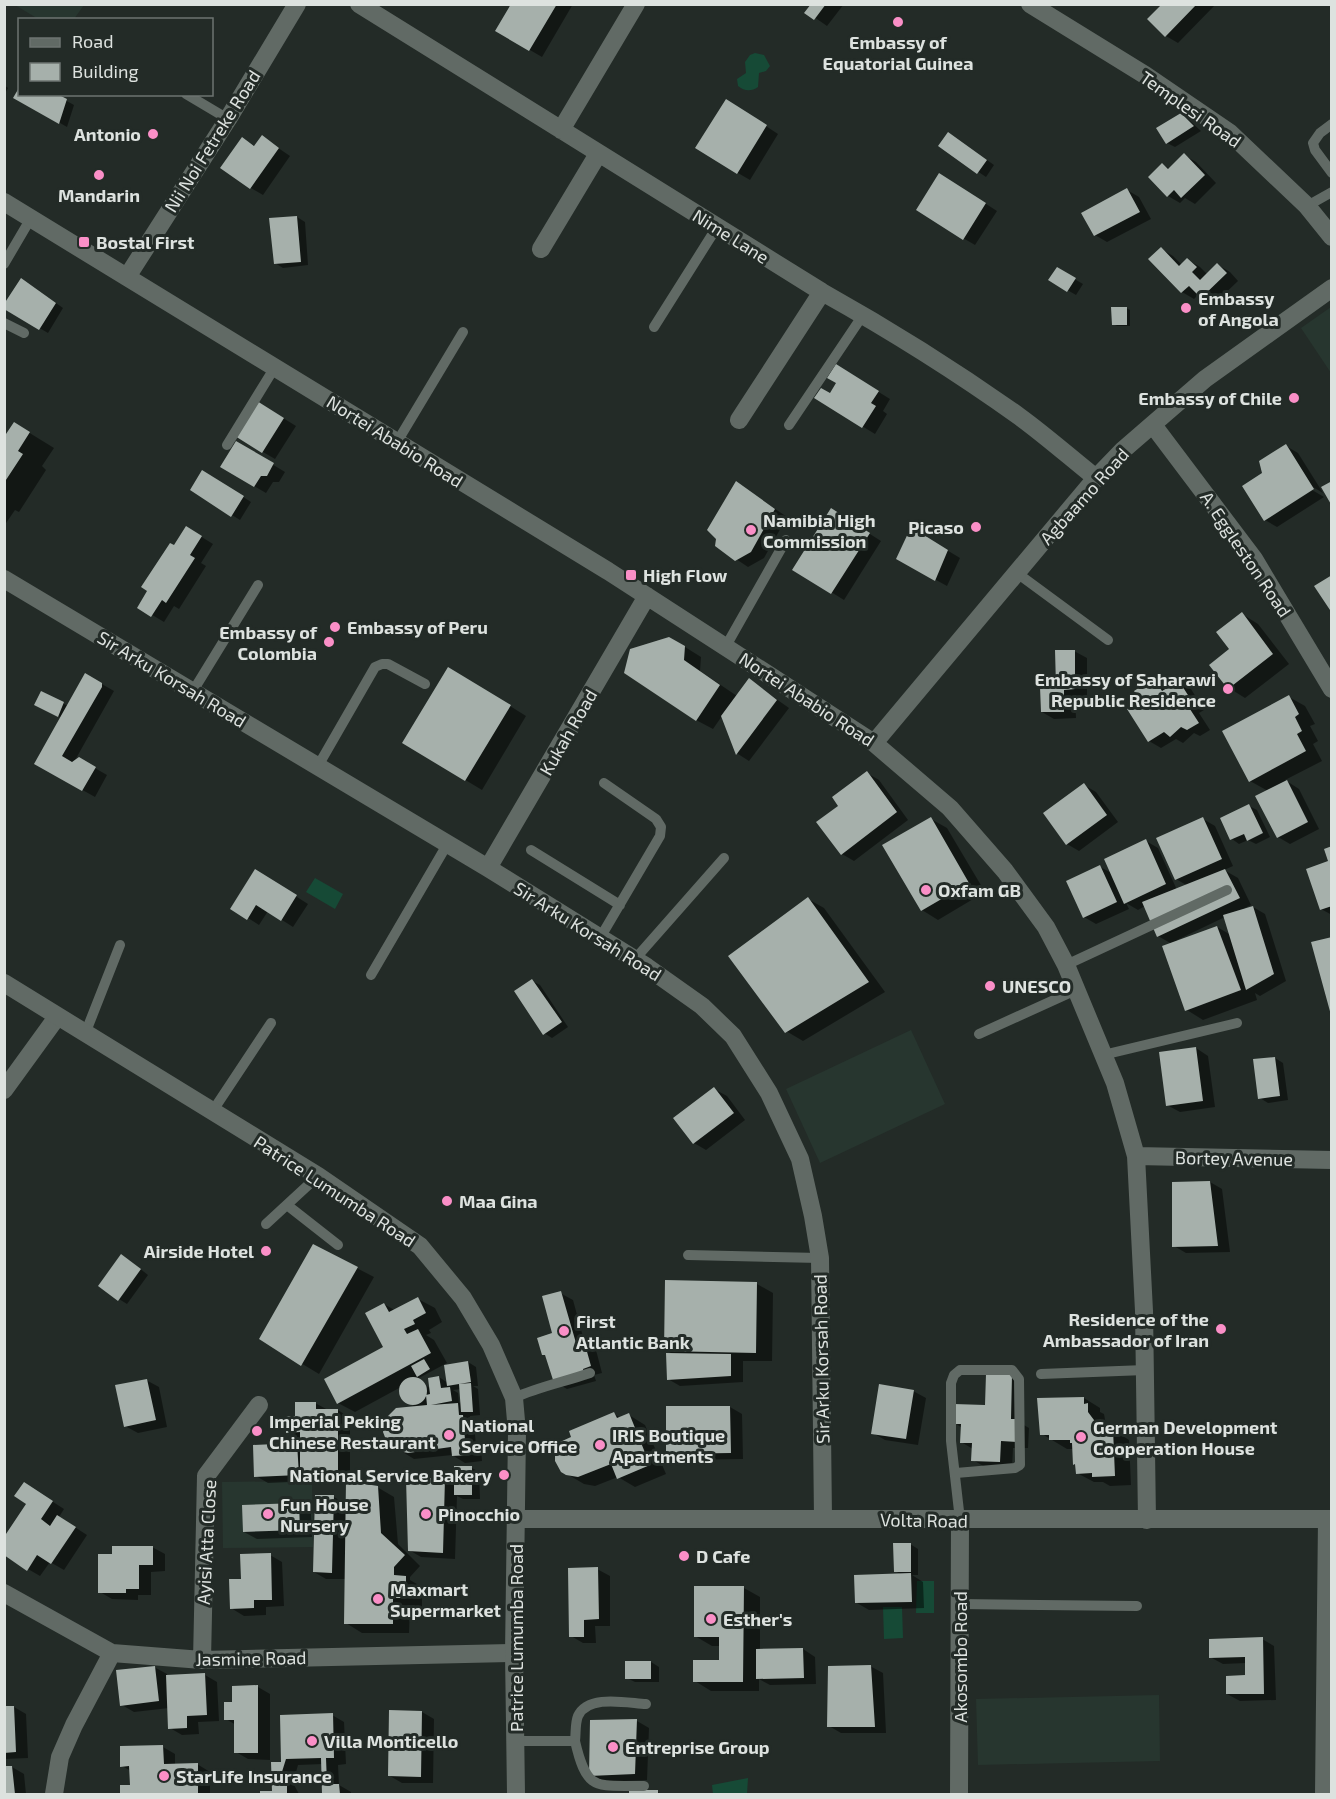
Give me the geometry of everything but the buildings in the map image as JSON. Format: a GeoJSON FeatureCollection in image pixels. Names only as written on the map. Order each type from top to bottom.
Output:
{"type":"FeatureCollection","features":[{"type":"Feature","properties":{"kind":"street","name":"Nii Noi Fetreke Road"},"geometry":{"type":"LineString","coordinates":[[127,278],[228,119],[297,4]]}},
{"type":"Feature","properties":{"kind":"street","name":"Nime Lane"},"geometry":{"type":"LineString","coordinates":[[359,4],[952,371],[1022,419],[1096,478]]}},
{"type":"Feature","properties":{"kind":"street"},"geometry":{"type":"LineString","coordinates":[[561,130],[636,4]]}},
{"type":"Feature","properties":{"kind":"street","name":"Templesi Road"},"geometry":{"type":"LineString","coordinates":[[1030,4],[1145,75],[1230,133],[1307,206],[1332,237]]}},
{"type":"Feature","properties":{"kind":"street"},"geometry":{"type":"LineString","coordinates":[[541,249],[598,154]]}},
{"type":"Feature","properties":{"kind":"street","name":"Nortei Ababio Road"},"geometry":{"type":"LineString","coordinates":[[4,202],[647,596],[874,743],[950,808],[1005,871],[1046,927],[1066,965],[1114,1083],[1136,1156],[1145,1370],[1147,1520]]}},
{"type":"Feature","properties":{"kind":"street","name":"Agbaamo Road"},"geometry":{"type":"LineString","coordinates":[[874,743],[1096,478],[1123,450],[1205,379],[1332,288]]}},
{"type":"Feature","properties":{"kind":"street"},"geometry":{"type":"LineString","coordinates":[[739,420],[822,292]]}},
{"type":"Feature","properties":{"kind":"street","name":"A. Eggleston Road"},"geometry":{"type":"LineString","coordinates":[[1153,425],[1254,559],[1329,680]]}},
{"type":"Feature","properties":{"kind":"street","name":"Sir Arku Korsah Road"},"geometry":{"type":"LineString","coordinates":[[4,579],[488,867],[635,959],[702,1006],[733,1036],[770,1093],[801,1159],[813,1216],[820,1257],[823,1518]]}},
{"type":"Feature","properties":{"kind":"street","name":"Kukah Road"},"geometry":{"type":"LineString","coordinates":[[488,867],[647,596]]}},
{"type":"Feature","properties":{"kind":"street","name":"Patrice Lumumba Road"},"geometry":{"type":"LineString","coordinates":[[4,983],[318,1176],[420,1246],[463,1298],[490,1345],[514,1398],[517,1432],[514,1653],[516,1794]]}},
{"type":"Feature","properties":{"kind":"street"},"geometry":{"type":"LineString","coordinates":[[4,1090],[57,1017]]}},
{"type":"Feature","properties":{"kind":"street","name":"Bortey Avenue"},"geometry":{"type":"LineString","coordinates":[[1136,1156],[1332,1160]]}},
{"type":"Feature","properties":{"kind":"street","name":"Ayisi Atta Close"},"geometry":{"type":"LineString","coordinates":[[202,1660],[206,1476],[259,1405]]}},
{"type":"Feature","properties":{"kind":"street","name":"Volta Road"},"geometry":{"type":"LineString","coordinates":[[517,1519],[1329,1519]]}},
{"type":"Feature","properties":{"kind":"street"},"geometry":{"type":"LineString","coordinates":[[1324,1794],[1328,1678],[1329,1519]]}},
{"type":"Feature","properties":{"kind":"street","name":"Akosombo Road"},"geometry":{"type":"LineString","coordinates":[[959,1794],[960,1520]]}},
{"type":"Feature","properties":{"kind":"street","name":"Jasmine Road"},"geometry":{"type":"LineString","coordinates":[[4,1593],[112,1653],[202,1660],[514,1653]]}},
{"type":"Feature","properties":{"kind":"street"},"geometry":{"type":"LineString","coordinates":[[54,1794],[60,1757],[112,1653]]}},
{"type":"Feature","properties":{"kind":"lane"},"geometry":{"type":"LineString","coordinates":[[189,96],[228,119]]}},
{"type":"Feature","properties":{"kind":"lane"},"geometry":{"type":"LineString","coordinates":[[1332,124],[1320,133],[1313,143],[1315,150],[1332,173]]}},
{"type":"Feature","properties":{"kind":"lane"},"geometry":{"type":"LineString","coordinates":[[1307,206],[1332,192]]}},
{"type":"Feature","properties":{"kind":"lane"},"geometry":{"type":"LineString","coordinates":[[4,264],[31,218]]}},
{"type":"Feature","properties":{"kind":"lane"},"geometry":{"type":"LineString","coordinates":[[654,327],[717,227]]}},
{"type":"Feature","properties":{"kind":"lane"},"geometry":{"type":"LineString","coordinates":[[789,425],[863,315]]}},
{"type":"Feature","properties":{"kind":"lane"},"geometry":{"type":"LineString","coordinates":[[4,323],[24,333]]}},
{"type":"Feature","properties":{"kind":"lane"},"geometry":{"type":"LineString","coordinates":[[397,442],[463,332]]}},
{"type":"Feature","properties":{"kind":"lane"},"geometry":{"type":"LineString","coordinates":[[228,445],[275,367]]}},
{"type":"Feature","properties":{"kind":"lane"},"geometry":{"type":"LineString","coordinates":[[726,646],[786,540]]}},
{"type":"Feature","properties":{"kind":"lane"},"geometry":{"type":"LineString","coordinates":[[1017,573],[1108,640]]}},
{"type":"Feature","properties":{"kind":"lane"},"geometry":{"type":"LineString","coordinates":[[193,691],[258,585]]}},
{"type":"Feature","properties":{"kind":"lane"},"geometry":{"type":"LineString","coordinates":[[318,766],[375,667],[388,664],[425,684]]}},
{"type":"Feature","properties":{"kind":"lane"},"geometry":{"type":"LineString","coordinates":[[600,938],[660,836],[661,827],[656,819],[604,783]]}},
{"type":"Feature","properties":{"kind":"lane"},"geometry":{"type":"LineString","coordinates":[[371,975],[448,843]]}},
{"type":"Feature","properties":{"kind":"lane"},"geometry":{"type":"LineString","coordinates":[[531,850],[620,904]]}},
{"type":"Feature","properties":{"kind":"lane"},"geometry":{"type":"LineString","coordinates":[[635,959],[724,858]]}},
{"type":"Feature","properties":{"kind":"lane"},"geometry":{"type":"LineString","coordinates":[[1066,965],[1227,890]]}},
{"type":"Feature","properties":{"kind":"lane"},"geometry":{"type":"LineString","coordinates":[[85,1034],[120,945]]}},
{"type":"Feature","properties":{"kind":"lane"},"geometry":{"type":"LineString","coordinates":[[979,1034],[1076,990]]}},
{"type":"Feature","properties":{"kind":"lane"},"geometry":{"type":"LineString","coordinates":[[212,1112],[271,1023]]}},
{"type":"Feature","properties":{"kind":"lane"},"geometry":{"type":"LineString","coordinates":[[1103,1055],[1237,1023]]}},
{"type":"Feature","properties":{"kind":"lane"},"geometry":{"type":"LineString","coordinates":[[266,1224],[318,1176]]}},
{"type":"Feature","properties":{"kind":"lane"},"geometry":{"type":"LineString","coordinates":[[287,1205],[338,1245]]}},
{"type":"Feature","properties":{"kind":"lane"},"geometry":{"type":"LineString","coordinates":[[688,1256],[820,1257]]}},
{"type":"Feature","properties":{"kind":"lane"},"geometry":{"type":"LineString","coordinates":[[956,1473],[1015,1468],[1020,1465],[1019,1379],[1012,1370],[960,1371],[954,1375],[951,1383],[951,1442],[960,1520]]}},
{"type":"Feature","properties":{"kind":"lane"},"geometry":{"type":"LineString","coordinates":[[1041,1374],[1145,1370]]}},
{"type":"Feature","properties":{"kind":"lane"},"geometry":{"type":"LineString","coordinates":[[514,1398],[536,1388],[549,1387],[590,1373]]}},
{"type":"Feature","properties":{"kind":"lane"},"geometry":{"type":"LineString","coordinates":[[960,1604],[1137,1606]]}},
{"type":"Feature","properties":{"kind":"lane"},"geometry":{"type":"LineString","coordinates":[[644,1786],[599,1785],[590,1779],[581,1766],[575,1741],[578,1717],[585,1707],[599,1702],[646,1704]]}},
{"type":"Feature","properties":{"kind":"lane"},"geometry":{"type":"LineString","coordinates":[[515,1741],[575,1741]]}},
{"type":"Feature","properties":{"kind":"shaded area"},"geometry":{"type":"Polygon","coordinates":[[[84,4],[75,18],[37,18],[15,5],[84,4]]]}},
{"type":"Feature","properties":{"kind":"shaded area"},"geometry":{"type":"Polygon","coordinates":[[[755,53],[764,55],[770,66],[766,71],[759,73],[758,87],[745,90],[738,86],[737,79],[746,73],[745,62],[750,55],[755,53]]]}},
{"type":"Feature","properties":{"kind":"shaded area"},"geometry":{"type":"Polygon","coordinates":[[[1331,307],[1331,373],[1301,328],[1331,307]]]}},
{"type":"Feature","properties":{"kind":"shaded area"},"geometry":{"type":"Polygon","coordinates":[[[315,878],[343,894],[335,909],[306,892],[315,878]]]}},
{"type":"Feature","properties":{"kind":"shaded area"},"geometry":{"type":"Polygon","coordinates":[[[911,1030],[945,1104],[820,1163],[786,1089],[911,1030]]]}},
{"type":"Feature","properties":{"kind":"shaded area","name":"Fun House Nursery"},"geometry":{"type":"Polygon","coordinates":[[[312,1481],[313,1547],[223,1548],[222,1482],[312,1481]]]}},
{"type":"Feature","properties":{"kind":"shaded area"},"geometry":{"type":"Polygon","coordinates":[[[917,1581],[934,1581],[934,1613],[916,1613],[917,1581]]]}},
{"type":"Feature","properties":{"kind":"shaded area"},"geometry":{"type":"Polygon","coordinates":[[[883,1607],[902,1607],[903,1638],[884,1639],[883,1607]]]}},
{"type":"Feature","properties":{"kind":"shaded area"},"geometry":{"type":"Polygon","coordinates":[[[1159,1695],[1160,1761],[978,1765],[976,1699],[1159,1695]]]}},
{"type":"Feature","properties":{"kind":"shaded area"},"geometry":{"type":"Polygon","coordinates":[[[748,1778],[747,1794],[713,1794],[712,1785],[748,1778]]]}},
{"type":"Feature","properties":{"kind":"place","name":"Embassy of Equatorial Guinea"},"geometry":{"type":"Point","coordinates":[898,22]}},
{"type":"Feature","properties":{"kind":"place","name":"Antonio"},"geometry":{"type":"Point","coordinates":[153,134]}},
{"type":"Feature","properties":{"kind":"place","name":"Mandarin"},"geometry":{"type":"Point","coordinates":[99,175]}},
{"type":"Feature","properties":{"kind":"place","name":"Bostal First"},"geometry":{"type":"Point","coordinates":[84,242]}},
{"type":"Feature","properties":{"kind":"place","name":"Embassy of Angola"},"geometry":{"type":"Point","coordinates":[1186,308]}},
{"type":"Feature","properties":{"kind":"place","name":"Embassy of Chile"},"geometry":{"type":"Point","coordinates":[1294,398]}},
{"type":"Feature","properties":{"kind":"place","name":"Picaso"},"geometry":{"type":"Point","coordinates":[976,527]}},
{"type":"Feature","properties":{"kind":"place","name":"Namibia High Commission"},"geometry":{"type":"Point","coordinates":[751,530]}},
{"type":"Feature","properties":{"kind":"place","name":"High Flow"},"geometry":{"type":"Point","coordinates":[631,575]}},
{"type":"Feature","properties":{"kind":"place","name":"Embassy of Peru"},"geometry":{"type":"Point","coordinates":[335,627]}},
{"type":"Feature","properties":{"kind":"place","name":"Embassy of Colombia"},"geometry":{"type":"Point","coordinates":[329,642]}},
{"type":"Feature","properties":{"kind":"place","name":"Embassy of Saharawi Republic Residence"},"geometry":{"type":"Point","coordinates":[1228,689]}},
{"type":"Feature","properties":{"kind":"place","name":"Oxfam GB"},"geometry":{"type":"Point","coordinates":[926,890]}},
{"type":"Feature","properties":{"kind":"place","name":"UNESCO"},"geometry":{"type":"Point","coordinates":[990,986]}},
{"type":"Feature","properties":{"kind":"place","name":"Maa Gina"},"geometry":{"type":"Point","coordinates":[447,1201]}},
{"type":"Feature","properties":{"kind":"place","name":"Airside Hotel"},"geometry":{"type":"Point","coordinates":[266,1251]}},
{"type":"Feature","properties":{"kind":"place","name":"Residence of the Ambassador of Iran"},"geometry":{"type":"Point","coordinates":[1221,1329]}},
{"type":"Feature","properties":{"kind":"place","name":"First Atlantic Bank"},"geometry":{"type":"Point","coordinates":[564,1331]}},
{"type":"Feature","properties":{"kind":"place","name":"Imperial Peking Chinese Restaurant"},"geometry":{"type":"Point","coordinates":[257,1431]}},
{"type":"Feature","properties":{"kind":"place","name":"National Service Office"},"geometry":{"type":"Point","coordinates":[449,1435]}},
{"type":"Feature","properties":{"kind":"place","name":"German Development Cooperation House"},"geometry":{"type":"Point","coordinates":[1081,1437]}},
{"type":"Feature","properties":{"kind":"place","name":"IRIS Boutique Apartments"},"geometry":{"type":"Point","coordinates":[600,1445]}},
{"type":"Feature","properties":{"kind":"place","name":"National Service Bakery"},"geometry":{"type":"Point","coordinates":[504,1475]}},
{"type":"Feature","properties":{"kind":"place","name":"Fun House Nursery"},"geometry":{"type":"Point","coordinates":[268,1514]}},
{"type":"Feature","properties":{"kind":"place","name":"Pinocchio"},"geometry":{"type":"Point","coordinates":[426,1514]}},
{"type":"Feature","properties":{"kind":"place","name":"D Cafe"},"geometry":{"type":"Point","coordinates":[684,1556]}},
{"type":"Feature","properties":{"kind":"place","name":"Maxmart Supermarket"},"geometry":{"type":"Point","coordinates":[378,1599]}},
{"type":"Feature","properties":{"kind":"place","name":"Esther's"},"geometry":{"type":"Point","coordinates":[711,1619]}},
{"type":"Feature","properties":{"kind":"place","name":"Villa Monticello"},"geometry":{"type":"Point","coordinates":[312,1741]}},
{"type":"Feature","properties":{"kind":"place","name":"Entreprise Group"},"geometry":{"type":"Point","coordinates":[613,1747]}},
{"type":"Feature","properties":{"kind":"place","name":"StarLife Insurance"},"geometry":{"type":"Point","coordinates":[164,1776]}}]}
